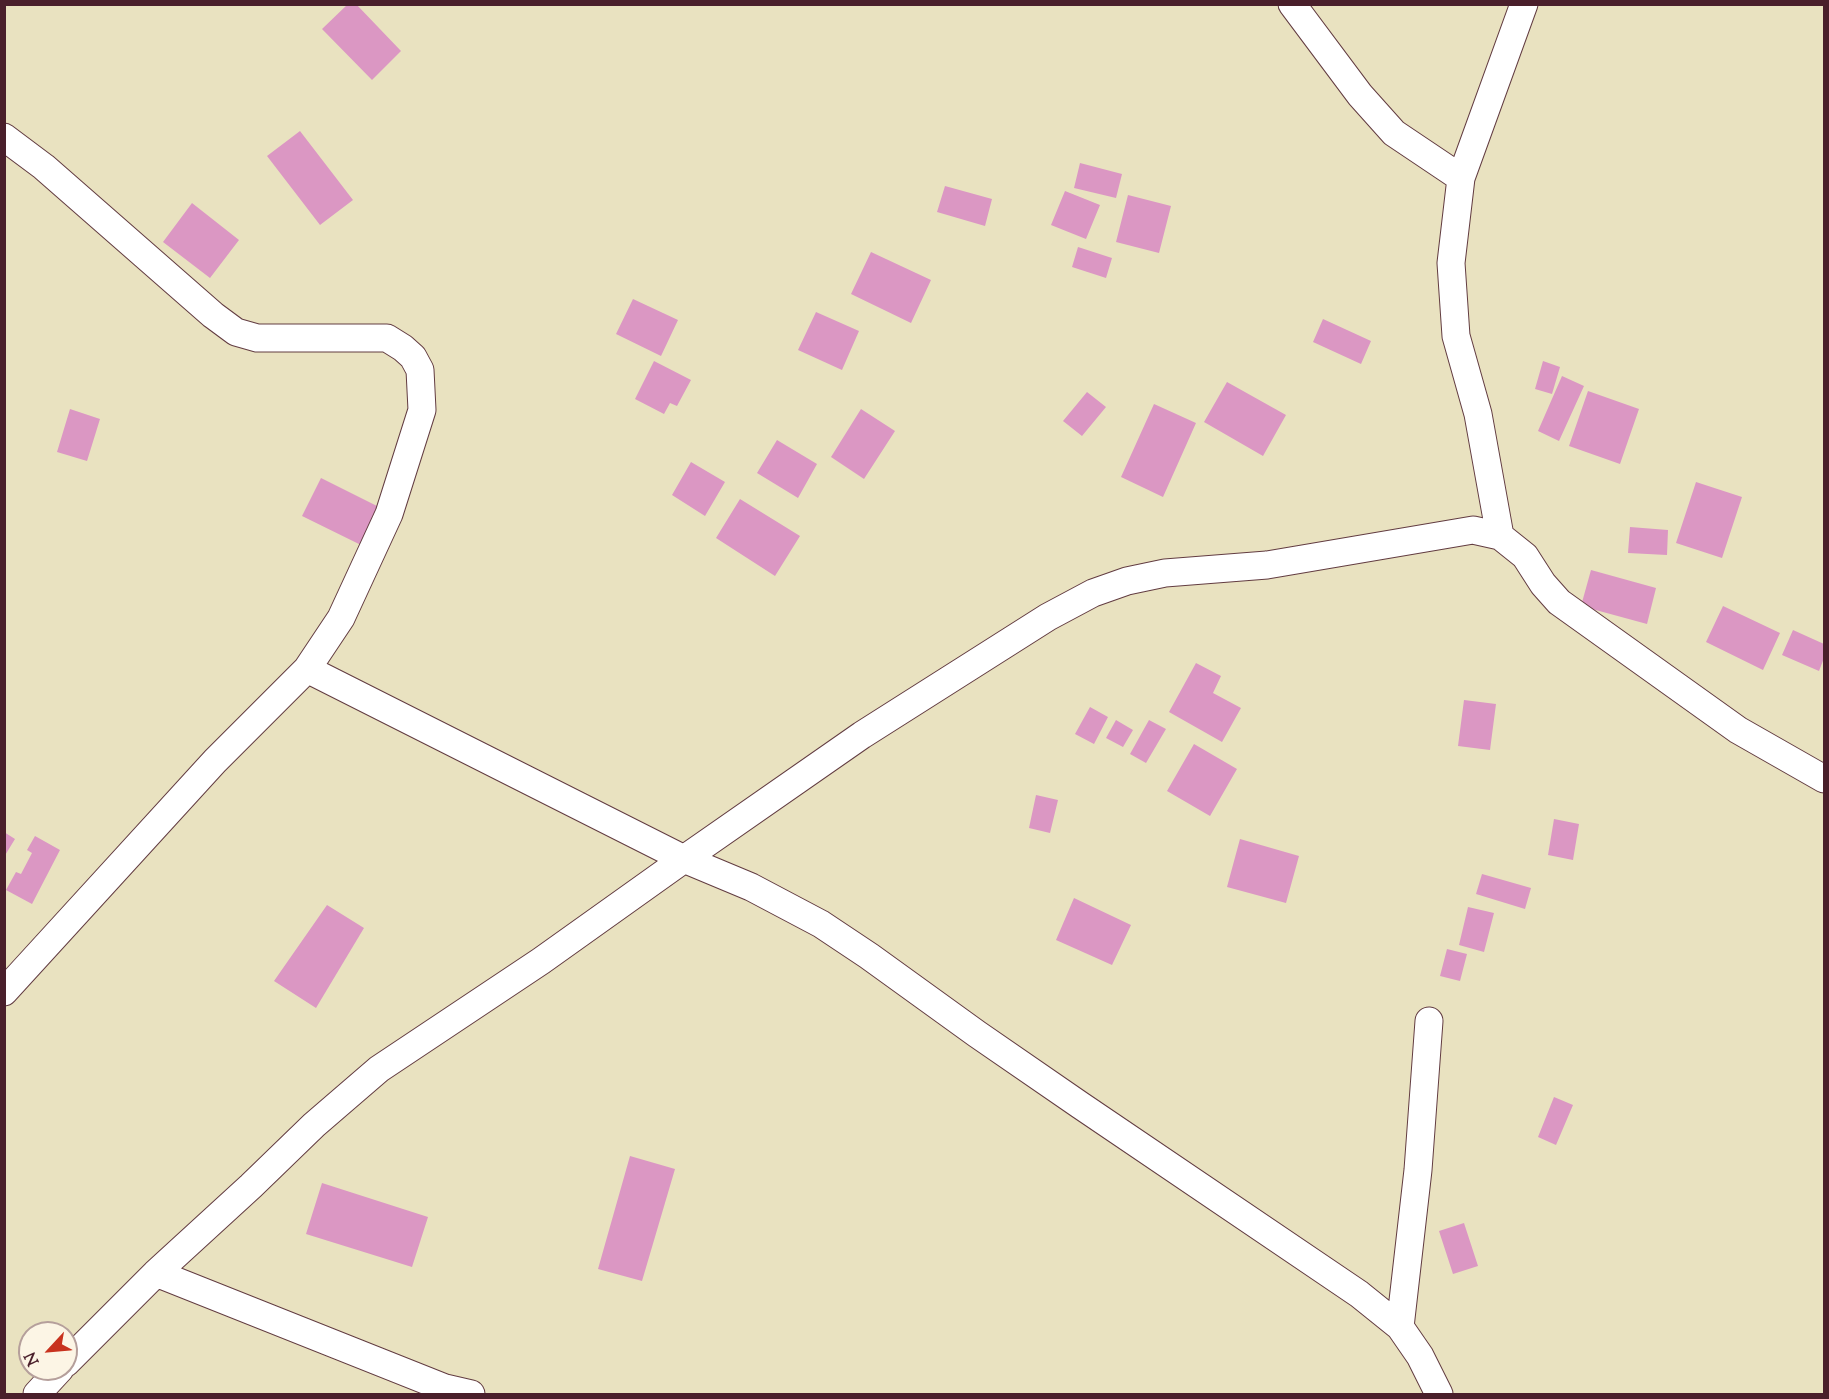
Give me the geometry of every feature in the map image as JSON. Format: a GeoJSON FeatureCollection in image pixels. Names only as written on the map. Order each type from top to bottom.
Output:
{"type":"FeatureCollection","features":[{"type":"Feature","properties":{"kind":"street"},"geometry":{"type":"LineString","coordinates":[[1292,4],[1360,95],[1394,133],[1461,178]]}},
{"type":"Feature","properties":{"kind":"street"},"geometry":{"type":"LineString","coordinates":[[1500,536],[1478,414],[1456,336],[1451,263],[1461,178],[1524,4]]}},
{"type":"Feature","properties":{"kind":"street"},"geometry":{"type":"LineString","coordinates":[[4,137],[44,167],[213,315],[236,332],[257,338],[387,338],[413,357],[420,370],[422,410],[389,514],[340,618],[307,669],[215,761],[4,992]]}},
{"type":"Feature","properties":{"kind":"street"},"geometry":{"type":"LineString","coordinates":[[78,1351],[156,1273],[314,1125],[379,1069],[541,962],[684,859],[872,729],[1039,623],[1093,593],[1126,581],[1165,573],[1267,565],[1473,530],[1500,536],[1525,556],[1543,584],[1559,602],[1738,730],[1824,779]]}},
{"type":"Feature","properties":{"kind":"street"},"geometry":{"type":"LineString","coordinates":[[307,669],[684,859],[752,887],[821,924],[1071,1099],[1359,1293],[1400,1327],[1420,1356],[1439,1395]]}},
{"type":"Feature","properties":{"kind":"street"},"geometry":{"type":"LineString","coordinates":[[1400,1327],[1418,1170],[1430,1021]]}},
{"type":"Feature","properties":{"kind":"street"},"geometry":{"type":"LineString","coordinates":[[156,1273],[446,1388],[471,1395]]}},
{"type":"Feature","properties":{"kind":"street"},"geometry":{"type":"LineString","coordinates":[[37,1395],[49,1381]]}},
{"type":"Feature","properties":{"kind":"building"},"geometry":{"type":"Polygon","coordinates":[[[348,4],[356,4],[401,51],[372,80],[322,29],[348,4]]]}},
{"type":"Feature","properties":{"kind":"building"},"geometry":{"type":"Polygon","coordinates":[[[300,131],[353,200],[320,225],[267,156],[300,131]]]}},
{"type":"Feature","properties":{"kind":"building"},"geometry":{"type":"Polygon","coordinates":[[[1080,163],[1122,174],[1116,198],[1074,188],[1080,163]]]}},
{"type":"Feature","properties":{"kind":"building"},"geometry":{"type":"Polygon","coordinates":[[[945,186],[992,199],[985,226],[937,212],[945,186]]]}},
{"type":"Feature","properties":{"kind":"building"},"geometry":{"type":"Polygon","coordinates":[[[1065,191],[1100,205],[1086,239],[1051,225],[1065,191]]]}},
{"type":"Feature","properties":{"kind":"building"},"geometry":{"type":"Polygon","coordinates":[[[1128,195],[1171,206],[1159,253],[1116,242],[1128,195]]]}},
{"type":"Feature","properties":{"kind":"building"},"geometry":{"type":"Polygon","coordinates":[[[192,203],[239,240],[210,278],[163,242],[192,203]]]}},
{"type":"Feature","properties":{"kind":"building"},"geometry":{"type":"Polygon","coordinates":[[[1078,247],[1112,258],[1106,278],[1072,267],[1078,247]]]}},
{"type":"Feature","properties":{"kind":"building"},"geometry":{"type":"Polygon","coordinates":[[[871,252],[931,280],[911,323],[851,294],[871,252]]]}},
{"type":"Feature","properties":{"kind":"building"},"geometry":{"type":"Polygon","coordinates":[[[633,299],[678,320],[661,356],[616,334],[633,299]]]}},
{"type":"Feature","properties":{"kind":"building"},"geometry":{"type":"Polygon","coordinates":[[[816,312],[859,331],[842,370],[798,350],[816,312]]]}},
{"type":"Feature","properties":{"kind":"building"},"geometry":{"type":"Polygon","coordinates":[[[1323,319],[1371,341],[1361,364],[1313,342],[1323,319]]]}},
{"type":"Feature","properties":{"kind":"building"},"geometry":{"type":"Polygon","coordinates":[[[654,361],[691,380],[677,406],[670,403],[664,414],[635,399],[654,361]]]}},
{"type":"Feature","properties":{"kind":"building"},"geometry":{"type":"Polygon","coordinates":[[[1543,361],[1560,367],[1552,394],[1535,389],[1543,361]]]}},
{"type":"Feature","properties":{"kind":"building"},"geometry":{"type":"Polygon","coordinates":[[[1562,376],[1584,386],[1559,441],[1538,431],[1562,376]]]}},
{"type":"Feature","properties":{"kind":"building"},"geometry":{"type":"Polygon","coordinates":[[[1227,382],[1286,415],[1263,456],[1204,422],[1227,382]]]}},
{"type":"Feature","properties":{"kind":"building"},"geometry":{"type":"Polygon","coordinates":[[[1588,391],[1639,409],[1620,464],[1569,446],[1588,391]]]}},
{"type":"Feature","properties":{"kind":"building"},"geometry":{"type":"Polygon","coordinates":[[[1087,392],[1106,407],[1082,436],[1063,421],[1087,392]]]}},
{"type":"Feature","properties":{"kind":"building"},"geometry":{"type":"Polygon","coordinates":[[[1154,404],[1196,423],[1163,497],[1121,477],[1154,404]]]}},
{"type":"Feature","properties":{"kind":"building"},"geometry":{"type":"Polygon","coordinates":[[[70,409],[100,419],[87,461],[57,452],[70,409]]]}},
{"type":"Feature","properties":{"kind":"building"},"geometry":{"type":"Polygon","coordinates":[[[861,409],[895,431],[864,479],[831,457],[861,409]]]}},
{"type":"Feature","properties":{"kind":"building"},"geometry":{"type":"Polygon","coordinates":[[[777,440],[817,464],[798,498],[757,473],[777,440]]]}},
{"type":"Feature","properties":{"kind":"building"},"geometry":{"type":"Polygon","coordinates":[[[691,462],[725,482],[705,516],[672,495],[691,462]]]}},
{"type":"Feature","properties":{"kind":"building"},"geometry":{"type":"Polygon","coordinates":[[[321,478],[381,508],[363,546],[302,516],[321,478]]]}},
{"type":"Feature","properties":{"kind":"building"},"geometry":{"type":"Polygon","coordinates":[[[1696,482],[1742,497],[1722,558],[1676,543],[1696,482]]]}},
{"type":"Feature","properties":{"kind":"building"},"geometry":{"type":"Polygon","coordinates":[[[740,499],[800,536],[775,576],[716,538],[740,499]]]}},
{"type":"Feature","properties":{"kind":"building"},"geometry":{"type":"Polygon","coordinates":[[[1630,527],[1668,530],[1667,555],[1628,553],[1630,527]]]}},
{"type":"Feature","properties":{"kind":"building"},"geometry":{"type":"Polygon","coordinates":[[[1591,570],[1656,588],[1647,624],[1581,606],[1591,570]]]}},
{"type":"Feature","properties":{"kind":"building"},"geometry":{"type":"Polygon","coordinates":[[[1723,606],[1780,633],[1763,670],[1706,642],[1723,606]]]}},
{"type":"Feature","properties":{"kind":"building"},"geometry":{"type":"Polygon","coordinates":[[[1793,630],[1824,644],[1824,658],[1819,671],[1782,655],[1793,630]]]}},
{"type":"Feature","properties":{"kind":"building"},"geometry":{"type":"Polygon","coordinates":[[[1196,663],[1221,676],[1213,693],[1241,708],[1222,742],[1169,712],[1196,663]]]}},
{"type":"Feature","properties":{"kind":"building"},"geometry":{"type":"Polygon","coordinates":[[[1464,700],[1496,704],[1490,750],[1458,746],[1464,700]]]}},
{"type":"Feature","properties":{"kind":"building"},"geometry":{"type":"Polygon","coordinates":[[[1090,707],[1108,717],[1094,744],[1075,734],[1090,707]]]}},
{"type":"Feature","properties":{"kind":"building"},"geometry":{"type":"Polygon","coordinates":[[[1116,720],[1133,730],[1123,747],[1106,738],[1116,720]]]}},
{"type":"Feature","properties":{"kind":"building"},"geometry":{"type":"Polygon","coordinates":[[[1149,720],[1166,729],[1146,763],[1130,754],[1149,720]]]}},
{"type":"Feature","properties":{"kind":"building"},"geometry":{"type":"Polygon","coordinates":[[[1194,744],[1237,769],[1210,816],[1167,791],[1194,744]]]}},
{"type":"Feature","properties":{"kind":"building"},"geometry":{"type":"Polygon","coordinates":[[[1036,795],[1058,800],[1050,833],[1029,828],[1036,795]]]}},
{"type":"Feature","properties":{"kind":"building"},"geometry":{"type":"Polygon","coordinates":[[[1554,819],[1579,824],[1573,860],[1548,855],[1554,819]]]}},
{"type":"Feature","properties":{"kind":"building"},"geometry":{"type":"Polygon","coordinates":[[[4,832],[15,839],[4,857],[4,832]]]}},
{"type":"Feature","properties":{"kind":"building"},"geometry":{"type":"Polygon","coordinates":[[[35,836],[60,850],[32,904],[6,890],[16,872],[21,874],[32,853],[27,850],[35,836]]]}},
{"type":"Feature","properties":{"kind":"building"},"geometry":{"type":"Polygon","coordinates":[[[1240,839],[1299,856],[1286,903],[1227,887],[1240,839]]]}},
{"type":"Feature","properties":{"kind":"building"},"geometry":{"type":"Polygon","coordinates":[[[1482,874],[1531,888],[1525,909],[1476,894],[1482,874]]]}},
{"type":"Feature","properties":{"kind":"building"},"geometry":{"type":"Polygon","coordinates":[[[1074,898],[1131,925],[1112,965],[1056,940],[1074,898]]]}},
{"type":"Feature","properties":{"kind":"building"},"geometry":{"type":"Polygon","coordinates":[[[327,905],[364,928],[316,1008],[274,981],[327,905]]]}},
{"type":"Feature","properties":{"kind":"building"},"geometry":{"type":"Polygon","coordinates":[[[1468,907],[1494,913],[1484,952],[1459,945],[1468,907]]]}},
{"type":"Feature","properties":{"kind":"building"},"geometry":{"type":"Polygon","coordinates":[[[1447,949],[1467,954],[1460,981],[1440,976],[1447,949]]]}},
{"type":"Feature","properties":{"kind":"building"},"geometry":{"type":"Polygon","coordinates":[[[1554,1097],[1573,1105],[1556,1145],[1538,1137],[1554,1097]]]}},
{"type":"Feature","properties":{"kind":"building"},"geometry":{"type":"Polygon","coordinates":[[[630,1156],[675,1169],[642,1281],[598,1269],[630,1156]]]}},
{"type":"Feature","properties":{"kind":"building"},"geometry":{"type":"Polygon","coordinates":[[[322,1183],[428,1217],[412,1267],[306,1234],[322,1183]]]}},
{"type":"Feature","properties":{"kind":"building"},"geometry":{"type":"Polygon","coordinates":[[[1464,1223],[1478,1266],[1453,1274],[1439,1231],[1464,1223]]]}}]}
